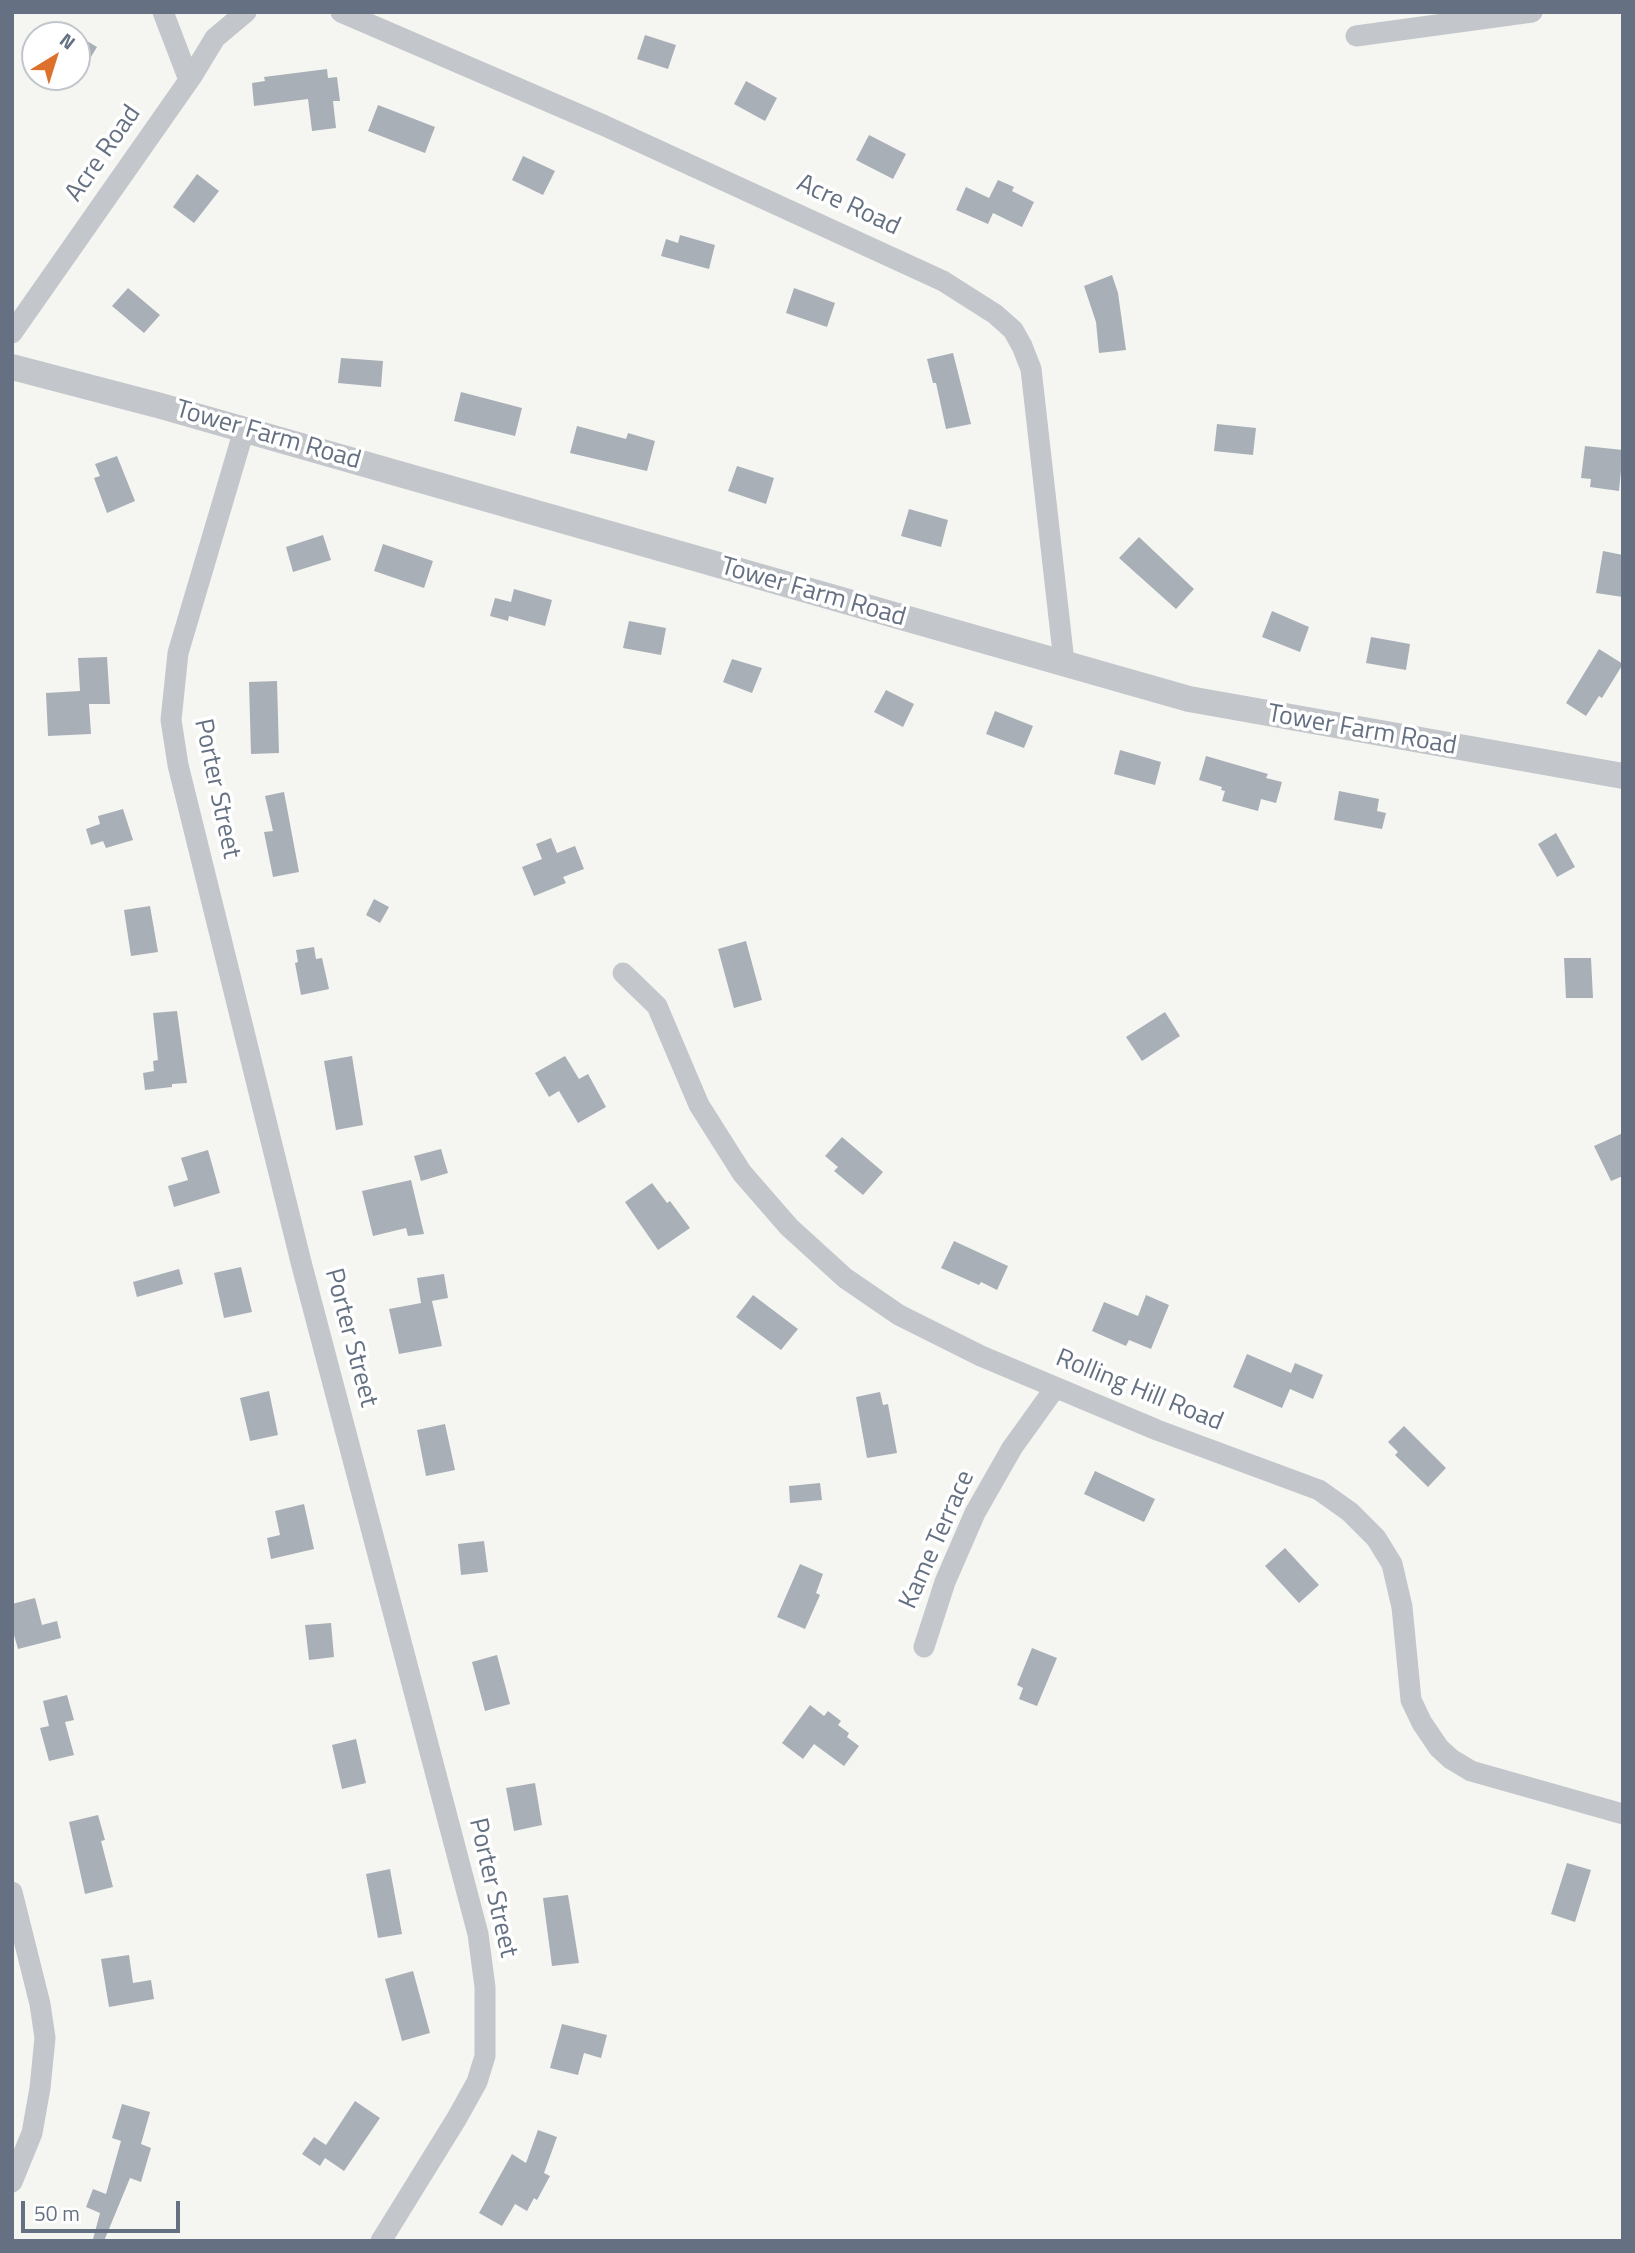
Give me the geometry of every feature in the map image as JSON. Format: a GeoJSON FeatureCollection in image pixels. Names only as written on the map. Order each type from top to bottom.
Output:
{"type":"FeatureCollection","features":[{"type":"Feature","properties":{"kind":"street"},"geometry":{"type":"LineString","coordinates":[[163,12],[189,80]]}},
{"type":"Feature","properties":{"kind":"street","name":"Acre Road"},"geometry":{"type":"LineString","coordinates":[[12,333],[189,80],[215,38],[246,12]]}},
{"type":"Feature","properties":{"kind":"street","name":"Acre Road"},"geometry":{"type":"LineString","coordinates":[[341,12],[603,125],[943,281],[995,314],[1013,330],[1031,369],[1064,662]]}},
{"type":"Feature","properties":{"kind":"street"},"geometry":{"type":"LineString","coordinates":[[1356,36],[1532,12]]}},
{"type":"Feature","properties":{"kind":"street","name":"Tower Farm Road"},"geometry":{"type":"LineString","coordinates":[[12,367],[244,430],[1189,699],[1623,776]]}},
{"type":"Feature","properties":{"kind":"street","name":"Porter Street"},"geometry":{"type":"LineString","coordinates":[[244,430],[178,653],[171,720],[178,765],[302,1266],[478,1934],[485,1987],[485,2056],[477,2082],[381,2241]]}},
{"type":"Feature","properties":{"kind":"street","name":"Rolling Hill Road"},"geometry":{"type":"LineString","coordinates":[[623,973],[657,1006],[699,1105],[742,1173],[789,1227],[845,1278],[899,1315],[981,1356],[1157,1430],[1319,1490],[1350,1512],[1376,1538],[1392,1564],[1402,1607],[1411,1700],[1439,1748],[1471,1771],[1623,1814]]}},
{"type":"Feature","properties":{"kind":"street","name":"Kame Terrace"},"geometry":{"type":"LineString","coordinates":[[924,1647],[945,1582],[975,1513],[1012,1448],[1055,1388]]}},
{"type":"Feature","properties":{"kind":"street"},"geometry":{"type":"LineString","coordinates":[[12,1892],[40,2004],[45,2038],[32,2133],[12,2182]]}},
{"type":"Feature","properties":{"kind":"building"},"geometry":{"type":"Polygon","coordinates":[[[645,35],[676,45],[668,69],[637,59],[645,35]]]}},
{"type":"Feature","properties":{"kind":"building"},"geometry":{"type":"Polygon","coordinates":[[[91,43],[97,47],[91,57],[91,43]]]}},
{"type":"Feature","properties":{"kind":"building"},"geometry":{"type":"Polygon","coordinates":[[[327,69],[328,78],[337,77],[340,101],[333,101],[336,128],[312,131],[308,99],[254,106],[252,83],[265,81],[264,77],[327,69]]]}},
{"type":"Feature","properties":{"kind":"building"},"geometry":{"type":"Polygon","coordinates":[[[746,81],[777,98],[765,121],[734,104],[746,81]]]}},
{"type":"Feature","properties":{"kind":"building"},"geometry":{"type":"Polygon","coordinates":[[[378,105],[435,127],[425,153],[368,131],[378,105]]]}},
{"type":"Feature","properties":{"kind":"building"},"geometry":{"type":"Polygon","coordinates":[[[869,135],[906,154],[893,179],[856,160],[869,135]]]}},
{"type":"Feature","properties":{"kind":"building"},"geometry":{"type":"Polygon","coordinates":[[[523,156],[555,171],[543,195],[512,180],[523,156]]]}},
{"type":"Feature","properties":{"kind":"building"},"geometry":{"type":"Polygon","coordinates":[[[197,174],[219,191],[194,223],[173,207],[197,174]]]}},
{"type":"Feature","properties":{"kind":"building"},"geometry":{"type":"Polygon","coordinates":[[[998,180],[1014,187],[1012,191],[1034,202],[1022,227],[993,213],[988,224],[956,210],[966,187],[989,198],[998,180]]]}},
{"type":"Feature","properties":{"kind":"building"},"geometry":{"type":"Polygon","coordinates":[[[680,235],[715,245],[709,269],[661,256],[666,239],[678,243],[680,235]]]}},
{"type":"Feature","properties":{"kind":"building"},"geometry":{"type":"Polygon","coordinates":[[[1112,275],[1118,293],[1126,350],[1099,353],[1096,322],[1084,286],[1112,275]]]}},
{"type":"Feature","properties":{"kind":"building"},"geometry":{"type":"Polygon","coordinates":[[[128,288],[160,315],[144,333],[112,306],[128,288]]]}},
{"type":"Feature","properties":{"kind":"building"},"geometry":{"type":"Polygon","coordinates":[[[794,288],[835,303],[827,327],[786,313],[794,288]]]}},
{"type":"Feature","properties":{"kind":"building"},"geometry":{"type":"Polygon","coordinates":[[[953,353],[971,424],[946,429],[936,383],[933,383],[927,359],[953,353]]]}},
{"type":"Feature","properties":{"kind":"building"},"geometry":{"type":"Polygon","coordinates":[[[341,358],[383,361],[381,387],[338,383],[341,358]]]}},
{"type":"Feature","properties":{"kind":"building"},"geometry":{"type":"Polygon","coordinates":[[[461,392],[522,408],[515,436],[454,421],[461,392]]]}},
{"type":"Feature","properties":{"kind":"building"},"geometry":{"type":"Polygon","coordinates":[[[1217,424],[1256,428],[1253,455],[1214,451],[1217,424]]]}},
{"type":"Feature","properties":{"kind":"building"},"geometry":{"type":"Polygon","coordinates":[[[577,426],[626,439],[628,433],[655,441],[647,471],[570,453],[577,426]]]}},
{"type":"Feature","properties":{"kind":"building"},"geometry":{"type":"Polygon","coordinates":[[[1585,446],[1623,450],[1619,491],[1590,487],[1591,479],[1581,478],[1585,446]]]}},
{"type":"Feature","properties":{"kind":"building"},"geometry":{"type":"Polygon","coordinates":[[[117,456],[135,501],[107,513],[94,478],[100,476],[95,464],[117,456]]]}},
{"type":"Feature","properties":{"kind":"building"},"geometry":{"type":"Polygon","coordinates":[[[737,466],[774,478],[766,504],[728,491],[737,466]]]}},
{"type":"Feature","properties":{"kind":"building"},"geometry":{"type":"Polygon","coordinates":[[[909,509],[948,520],[941,547],[901,536],[909,509]]]}},
{"type":"Feature","properties":{"kind":"building"},"geometry":{"type":"Polygon","coordinates":[[[323,535],[331,560],[293,572],[286,547],[323,535]]]}},
{"type":"Feature","properties":{"kind":"building"},"geometry":{"type":"Polygon","coordinates":[[[1139,537],[1194,589],[1176,609],[1119,558],[1139,537]]]}},
{"type":"Feature","properties":{"kind":"building"},"geometry":{"type":"Polygon","coordinates":[[[383,544],[433,561],[424,588],[374,571],[383,544]]]}},
{"type":"Feature","properties":{"kind":"building"},"geometry":{"type":"Polygon","coordinates":[[[1603,551],[1623,555],[1623,597],[1596,593],[1603,551]]]}},
{"type":"Feature","properties":{"kind":"building"},"geometry":{"type":"Polygon","coordinates":[[[514,589],[552,600],[545,626],[509,616],[508,621],[490,616],[495,598],[511,602],[514,589]]]}},
{"type":"Feature","properties":{"kind":"building"},"geometry":{"type":"Polygon","coordinates":[[[1272,611],[1309,627],[1300,652],[1262,637],[1272,611]]]}},
{"type":"Feature","properties":{"kind":"building"},"geometry":{"type":"Polygon","coordinates":[[[629,621],[666,628],[661,655],[623,648],[629,621]]]}},
{"type":"Feature","properties":{"kind":"building"},"geometry":{"type":"Polygon","coordinates":[[[1371,637],[1410,644],[1406,670],[1366,663],[1371,637]]]}},
{"type":"Feature","properties":{"kind":"building"},"geometry":{"type":"Polygon","coordinates":[[[1599,649],[1623,664],[1602,698],[1599,696],[1586,716],[1566,703],[1599,649]]]}},
{"type":"Feature","properties":{"kind":"building"},"geometry":{"type":"Polygon","coordinates":[[[107,657],[110,704],[89,704],[91,734],[48,736],[46,693],[80,691],[78,658],[107,657]]]}},
{"type":"Feature","properties":{"kind":"building"},"geometry":{"type":"Polygon","coordinates":[[[732,659],[762,668],[752,693],[723,682],[732,659]]]}},
{"type":"Feature","properties":{"kind":"building"},"geometry":{"type":"Polygon","coordinates":[[[277,681],[279,753],[251,754],[249,682],[277,681]]]}},
{"type":"Feature","properties":{"kind":"building"},"geometry":{"type":"Polygon","coordinates":[[[886,690],[914,704],[903,727],[874,712],[886,690]]]}},
{"type":"Feature","properties":{"kind":"building"},"geometry":{"type":"Polygon","coordinates":[[[995,711],[1033,726],[1024,748],[986,734],[995,711]]]}},
{"type":"Feature","properties":{"kind":"building"},"geometry":{"type":"Polygon","coordinates":[[[1120,750],[1161,762],[1155,785],[1114,774],[1120,750]]]}},
{"type":"Feature","properties":{"kind":"building"},"geometry":{"type":"Polygon","coordinates":[[[1206,756],[1268,774],[1266,778],[1282,782],[1276,803],[1261,799],[1258,811],[1222,801],[1225,791],[1221,790],[1222,787],[1199,780],[1206,756]]]}},
{"type":"Feature","properties":{"kind":"building"},"geometry":{"type":"Polygon","coordinates":[[[1339,791],[1379,799],[1377,811],[1386,813],[1382,829],[1334,820],[1339,791]]]}},
{"type":"Feature","properties":{"kind":"building"},"geometry":{"type":"Polygon","coordinates":[[[284,792],[299,872],[273,877],[264,832],[273,831],[265,796],[284,792]]]}},
{"type":"Feature","properties":{"kind":"building"},"geometry":{"type":"Polygon","coordinates":[[[123,809],[133,840],[106,848],[103,841],[91,845],[86,829],[100,824],[98,816],[123,809]]]}},
{"type":"Feature","properties":{"kind":"building"},"geometry":{"type":"Polygon","coordinates":[[[1556,833],[1575,867],[1557,877],[1538,844],[1556,833]]]}},
{"type":"Feature","properties":{"kind":"building"},"geometry":{"type":"Polygon","coordinates":[[[551,838],[557,853],[575,846],[584,869],[563,877],[566,883],[534,896],[522,867],[542,859],[536,844],[551,838]]]}},
{"type":"Feature","properties":{"kind":"building"},"geometry":{"type":"Polygon","coordinates":[[[374,899],[389,907],[380,923],[366,915],[374,899]]]}},
{"type":"Feature","properties":{"kind":"building"},"geometry":{"type":"Polygon","coordinates":[[[150,906],[158,952],[131,956],[124,910],[150,906]]]}},
{"type":"Feature","properties":{"kind":"building"},"geometry":{"type":"Polygon","coordinates":[[[746,941],[762,1000],[734,1008],[718,949],[746,941]]]}},
{"type":"Feature","properties":{"kind":"building"},"geometry":{"type":"Polygon","coordinates":[[[314,947],[316,959],[322,958],[329,989],[301,995],[295,963],[298,962],[296,950],[314,947]]]}},
{"type":"Feature","properties":{"kind":"building"},"geometry":{"type":"Polygon","coordinates":[[[1564,958],[1591,958],[1593,998],[1566,998],[1564,958]]]}},
{"type":"Feature","properties":{"kind":"building"},"geometry":{"type":"Polygon","coordinates":[[[177,1011],[187,1083],[145,1090],[143,1073],[154,1071],[153,1061],[158,1060],[153,1013],[177,1011]]]}},
{"type":"Feature","properties":{"kind":"building"},"geometry":{"type":"Polygon","coordinates":[[[1165,1012],[1180,1036],[1142,1061],[1126,1037],[1165,1012]]]}},
{"type":"Feature","properties":{"kind":"building"},"geometry":{"type":"Polygon","coordinates":[[[352,1056],[363,1125],[336,1130],[324,1061],[352,1056]]]}},
{"type":"Feature","properties":{"kind":"building"},"geometry":{"type":"Polygon","coordinates":[[[565,1056],[579,1079],[588,1074],[606,1107],[578,1123],[559,1091],[549,1097],[535,1073],[565,1056]]]}},
{"type":"Feature","properties":{"kind":"building"},"geometry":{"type":"Polygon","coordinates":[[[1623,1133],[1623,1176],[1611,1181],[1594,1146],[1623,1133]]]}},
{"type":"Feature","properties":{"kind":"building"},"geometry":{"type":"Polygon","coordinates":[[[842,1137],[883,1172],[863,1195],[834,1171],[838,1167],[825,1156],[842,1137]]]}},
{"type":"Feature","properties":{"kind":"building"},"geometry":{"type":"Polygon","coordinates":[[[441,1149],[448,1173],[421,1181],[414,1156],[441,1149]]]}},
{"type":"Feature","properties":{"kind":"building"},"geometry":{"type":"Polygon","coordinates":[[[208,1150],[220,1193],[174,1207],[168,1186],[188,1180],[181,1158],[208,1150]]]}},
{"type":"Feature","properties":{"kind":"building"},"geometry":{"type":"Polygon","coordinates":[[[411,1180],[424,1234],[408,1236],[406,1228],[373,1236],[362,1191],[411,1180]]]}},
{"type":"Feature","properties":{"kind":"building"},"geometry":{"type":"Polygon","coordinates":[[[652,1183],[667,1203],[670,1201],[690,1228],[658,1250],[625,1202],[652,1183]]]}},
{"type":"Feature","properties":{"kind":"building"},"geometry":{"type":"Polygon","coordinates":[[[954,1241],[1008,1266],[997,1290],[941,1268],[954,1241]]]}},
{"type":"Feature","properties":{"kind":"building"},"geometry":{"type":"Polygon","coordinates":[[[241,1267],[252,1312],[224,1318],[214,1273],[241,1267]]]}},
{"type":"Feature","properties":{"kind":"building"},"geometry":{"type":"Polygon","coordinates":[[[179,1269],[183,1284],[137,1297],[133,1282],[179,1269]]]}},
{"type":"Feature","properties":{"kind":"building"},"geometry":{"type":"Polygon","coordinates":[[[444,1274],[448,1298],[421,1303],[417,1278],[444,1274]]]}},
{"type":"Feature","properties":{"kind":"building"},"geometry":{"type":"Polygon","coordinates":[[[753,1295],[798,1329],[781,1350],[736,1317],[753,1295]]]}},
{"type":"Feature","properties":{"kind":"building"},"geometry":{"type":"Polygon","coordinates":[[[1146,1295],[1169,1305],[1151,1349],[1129,1340],[1126,1346],[1092,1331],[1104,1302],[1138,1316],[1146,1295]]]}},
{"type":"Feature","properties":{"kind":"building"},"geometry":{"type":"Polygon","coordinates":[[[432,1301],[442,1346],[399,1354],[389,1309],[432,1301]]]}},
{"type":"Feature","properties":{"kind":"building"},"geometry":{"type":"Polygon","coordinates":[[[1247,1354],[1291,1373],[1295,1363],[1323,1375],[1313,1399],[1290,1389],[1282,1408],[1233,1387],[1247,1354]]]}},
{"type":"Feature","properties":{"kind":"building"},"geometry":{"type":"Polygon","coordinates":[[[269,1391],[278,1435],[250,1441],[240,1398],[269,1391]]]}},
{"type":"Feature","properties":{"kind":"building"},"geometry":{"type":"Polygon","coordinates":[[[880,1392],[883,1405],[888,1404],[897,1453],[867,1458],[856,1397],[880,1392]]]}},
{"type":"Feature","properties":{"kind":"building"},"geometry":{"type":"Polygon","coordinates":[[[445,1424],[455,1470],[426,1476],[417,1430],[445,1424]]]}},
{"type":"Feature","properties":{"kind":"building"},"geometry":{"type":"Polygon","coordinates":[[[1404,1426],[1446,1468],[1428,1487],[1395,1455],[1398,1452],[1388,1442],[1404,1426]]]}},
{"type":"Feature","properties":{"kind":"building"},"geometry":{"type":"Polygon","coordinates":[[[1095,1471],[1155,1499],[1144,1522],[1084,1494],[1095,1471]]]}},
{"type":"Feature","properties":{"kind":"building"},"geometry":{"type":"Polygon","coordinates":[[[820,1483],[822,1500],[790,1503],[789,1486],[820,1483]]]}},
{"type":"Feature","properties":{"kind":"building"},"geometry":{"type":"Polygon","coordinates":[[[304,1504],[314,1549],[271,1559],[267,1538],[280,1535],[275,1511],[304,1504]]]}},
{"type":"Feature","properties":{"kind":"building"},"geometry":{"type":"Polygon","coordinates":[[[484,1541],[488,1572],[461,1575],[458,1544],[484,1541]]]}},
{"type":"Feature","properties":{"kind":"building"},"geometry":{"type":"Polygon","coordinates":[[[1285,1548],[1319,1585],[1299,1603],[1265,1566],[1285,1548]]]}},
{"type":"Feature","properties":{"kind":"building"},"geometry":{"type":"Polygon","coordinates":[[[800,1564],[823,1574],[816,1593],[820,1595],[805,1629],[777,1617],[800,1564]]]}},
{"type":"Feature","properties":{"kind":"building"},"geometry":{"type":"Polygon","coordinates":[[[35,1598],[42,1625],[57,1621],[61,1638],[18,1649],[12,1628],[12,1604],[35,1598]]]}},
{"type":"Feature","properties":{"kind":"building"},"geometry":{"type":"Polygon","coordinates":[[[331,1623],[334,1657],[309,1660],[305,1625],[331,1623]]]}},
{"type":"Feature","properties":{"kind":"building"},"geometry":{"type":"Polygon","coordinates":[[[1032,1648],[1057,1658],[1037,1706],[1019,1699],[1023,1688],[1017,1685],[1032,1648]]]}},
{"type":"Feature","properties":{"kind":"building"},"geometry":{"type":"Polygon","coordinates":[[[497,1655],[510,1704],[485,1711],[472,1662],[497,1655]]]}},
{"type":"Feature","properties":{"kind":"building"},"geometry":{"type":"Polygon","coordinates":[[[67,1695],[74,1720],[65,1722],[74,1755],[49,1761],[40,1728],[49,1726],[43,1701],[67,1695]]]}},
{"type":"Feature","properties":{"kind":"building"},"geometry":{"type":"Polygon","coordinates":[[[810,1705],[824,1716],[828,1711],[841,1721],[838,1725],[849,1733],[847,1737],[859,1746],[844,1766],[814,1744],[803,1759],[782,1743],[810,1705]]]}},
{"type":"Feature","properties":{"kind":"building"},"geometry":{"type":"Polygon","coordinates":[[[356,1739],[366,1783],[342,1789],[332,1745],[356,1739]]]}},
{"type":"Feature","properties":{"kind":"building"},"geometry":{"type":"Polygon","coordinates":[[[535,1783],[542,1825],[514,1831],[506,1788],[535,1783]]]}},
{"type":"Feature","properties":{"kind":"building"},"geometry":{"type":"Polygon","coordinates":[[[98,1815],[105,1840],[101,1841],[113,1887],[85,1894],[69,1822],[98,1815]]]}},
{"type":"Feature","properties":{"kind":"building"},"geometry":{"type":"Polygon","coordinates":[[[1567,1863],[1591,1870],[1575,1922],[1551,1914],[1567,1863]]]}},
{"type":"Feature","properties":{"kind":"building"},"geometry":{"type":"Polygon","coordinates":[[[390,1869],[402,1934],[378,1938],[366,1874],[390,1869]]]}},
{"type":"Feature","properties":{"kind":"building"},"geometry":{"type":"Polygon","coordinates":[[[568,1895],[579,1963],[552,1966],[543,1898],[568,1895]]]}},
{"type":"Feature","properties":{"kind":"building"},"geometry":{"type":"Polygon","coordinates":[[[129,1955],[133,1983],[151,1980],[154,1999],[109,2007],[101,1959],[129,1955]]]}},
{"type":"Feature","properties":{"kind":"building"},"geometry":{"type":"Polygon","coordinates":[[[413,1971],[430,2033],[402,2041],[385,1979],[413,1971]]]}},
{"type":"Feature","properties":{"kind":"building"},"geometry":{"type":"Polygon","coordinates":[[[562,2024],[607,2035],[601,2058],[584,2053],[578,2075],[550,2068],[562,2024]]]}},
{"type":"Feature","properties":{"kind":"building"},"geometry":{"type":"Polygon","coordinates":[[[355,2101],[380,2118],[344,2171],[325,2158],[320,2166],[302,2154],[314,2137],[326,2145],[355,2101]]]}},
{"type":"Feature","properties":{"kind":"building"},"geometry":{"type":"Polygon","coordinates":[[[122,2104],[150,2112],[141,2144],[151,2148],[141,2182],[130,2178],[104,2241],[98,2241],[93,2239],[100,2213],[86,2207],[93,2189],[106,2194],[121,2141],[112,2138],[122,2104]]]}},
{"type":"Feature","properties":{"kind":"building"},"geometry":{"type":"Polygon","coordinates":[[[538,2130],[557,2137],[544,2173],[550,2176],[537,2200],[534,2198],[527,2211],[515,2204],[502,2226],[479,2213],[512,2154],[526,2163],[538,2130]]]}}]}
